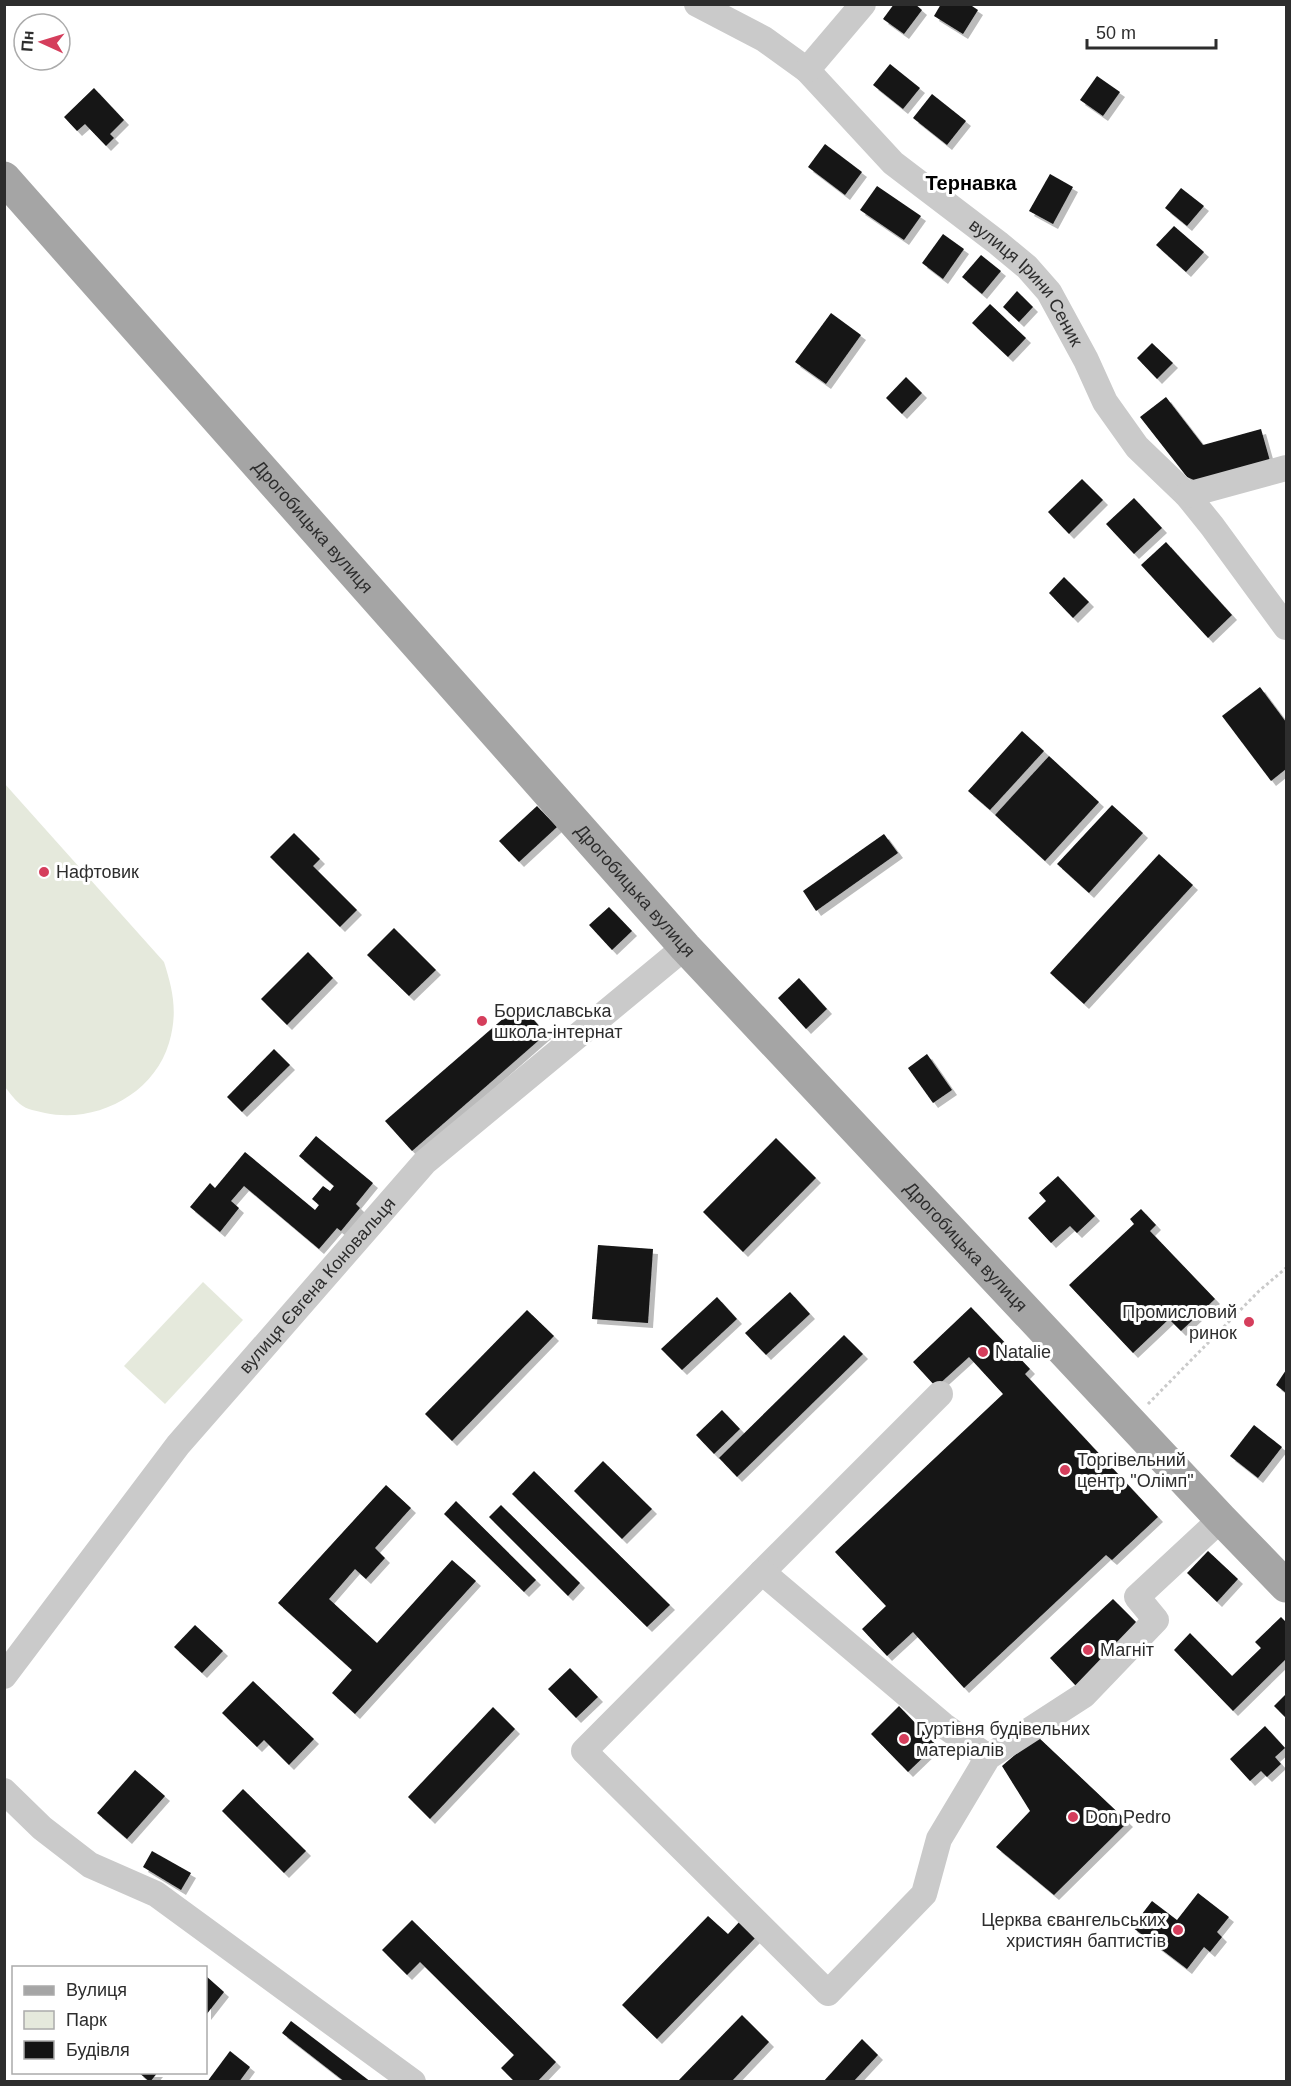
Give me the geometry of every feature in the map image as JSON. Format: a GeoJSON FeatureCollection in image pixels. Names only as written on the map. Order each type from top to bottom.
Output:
{"type":"FeatureCollection","features":[{"type":"Feature","properties":{"kind":"main road","name":"Дрогобицька вулиця"},"geometry":{"type":"LineString","coordinates":[[4,178],[685,947],[1130,1423],[1287,1587]]}},
{"type":"Feature","properties":{"kind":"street","name":"вулиця Ірини Сеник"},"geometry":{"type":"LineString","coordinates":[[697,4],[764,39],[807,70],[893,163],[1027,267],[1049,292],[1086,360],[1105,402],[1137,447],[1187,495],[1287,627]]}},
{"type":"Feature","properties":{"kind":"street"},"geometry":{"type":"LineString","coordinates":[[807,70],[863,4]]}},
{"type":"Feature","properties":{"kind":"street"},"geometry":{"type":"LineString","coordinates":[[1187,495],[1287,468]]}},
{"type":"Feature","properties":{"kind":"street","name":"вулиця Євгена Коновальця"},"geometry":{"type":"LineString","coordinates":[[4,1676],[178,1445],[425,1162],[685,947]]}},
{"type":"Feature","properties":{"kind":"street"},"geometry":{"type":"LineString","coordinates":[[940,1394],[584,1751],[828,1993],[924,1894],[939,1839],[988,1757],[1084,1695],[1156,1620],[1137,1598],[1221,1519]]}},
{"type":"Feature","properties":{"kind":"street"},"geometry":{"type":"LineString","coordinates":[[762,1572],[943,1725],[988,1757]]}},
{"type":"Feature","properties":{"kind":"street"},"geometry":{"type":"LineString","coordinates":[[4,1791],[42,1828],[90,1865],[156,1894],[413,2082]]}},
{"type":"Feature","properties":{"kind":"path"},"geometry":{"type":"LineString","coordinates":[[1130,1423],[1259,1291],[1287,1268]]}},
{"type":"Feature","properties":{"kind":"green space","name":"Нафтовик"},"geometry":{"type":"Polygon","coordinates":[[[4,783],[164,962],[172,992],[174,1012],[169,1043],[161,1061],[137,1090],[103,1109],[84,1114],[64,1115],[35,1111],[20,1104],[5,1087],[4,783]]]}},
{"type":"Feature","properties":{"kind":"green space"},"geometry":{"type":"Polygon","coordinates":[[[203,1282],[243,1320],[165,1404],[124,1366],[203,1282]]]}},
{"type":"Feature","properties":{"kind":"building"},"geometry":{"type":"Polygon","coordinates":[[[894,4],[915,4],[922,10],[904,34],[883,19],[894,4]]]}},
{"type":"Feature","properties":{"kind":"building"},"geometry":{"type":"Polygon","coordinates":[[[941,4],[969,4],[978,10],[963,34],[934,16],[941,4]]]}},
{"type":"Feature","properties":{"kind":"building"},"geometry":{"type":"Polygon","coordinates":[[[890,64],[920,88],[903,109],[873,85],[890,64]]]}},
{"type":"Feature","properties":{"kind":"building"},"geometry":{"type":"Polygon","coordinates":[[[1097,76],[1120,92],[1103,116],[1080,100],[1097,76]]]}},
{"type":"Feature","properties":{"kind":"building"},"geometry":{"type":"Polygon","coordinates":[[[94,88],[124,120],[110,134],[114,138],[106,146],[85,124],[77,131],[64,117],[94,88]]]}},
{"type":"Feature","properties":{"kind":"building"},"geometry":{"type":"Polygon","coordinates":[[[932,94],[966,121],[947,145],[913,118],[932,94]]]}},
{"type":"Feature","properties":{"kind":"building"},"geometry":{"type":"Polygon","coordinates":[[[825,144],[862,172],[845,195],[808,167],[825,144]]]}},
{"type":"Feature","properties":{"kind":"building"},"geometry":{"type":"Polygon","coordinates":[[[1050,174],[1073,187],[1053,224],[1029,211],[1050,174]]]}},
{"type":"Feature","properties":{"kind":"building"},"geometry":{"type":"Polygon","coordinates":[[[877,186],[921,216],[904,240],[860,210],[877,186]]]}},
{"type":"Feature","properties":{"kind":"building"},"geometry":{"type":"Polygon","coordinates":[[[1181,188],[1204,206],[1187,226],[1165,208],[1181,188]]]}},
{"type":"Feature","properties":{"kind":"building"},"geometry":{"type":"Polygon","coordinates":[[[1174,226],[1204,252],[1186,272],[1156,245],[1174,226]]]}},
{"type":"Feature","properties":{"kind":"building"},"geometry":{"type":"Polygon","coordinates":[[[943,234],[964,249],[943,279],[922,263],[943,234]]]}},
{"type":"Feature","properties":{"kind":"building"},"geometry":{"type":"Polygon","coordinates":[[[981,255],[1001,271],[982,294],[962,277],[981,255]]]}},
{"type":"Feature","properties":{"kind":"building"},"geometry":{"type":"Polygon","coordinates":[[[1017,291],[1033,307],[1019,322],[1003,307],[1017,291]]]}},
{"type":"Feature","properties":{"kind":"building"},"geometry":{"type":"Polygon","coordinates":[[[990,304],[1026,338],[1008,357],[972,323],[990,304]]]}},
{"type":"Feature","properties":{"kind":"building"},"geometry":{"type":"Polygon","coordinates":[[[831,313],[861,335],[826,384],[795,362],[831,313]]]}},
{"type":"Feature","properties":{"kind":"building"},"geometry":{"type":"Polygon","coordinates":[[[1152,343],[1173,363],[1157,379],[1137,358],[1152,343]]]}},
{"type":"Feature","properties":{"kind":"building"},"geometry":{"type":"Polygon","coordinates":[[[906,377],[922,393],[902,414],[886,398],[906,377]]]}},
{"type":"Feature","properties":{"kind":"building"},"geometry":{"type":"Polygon","coordinates":[[[1166,397],[1203,445],[1261,429],[1270,461],[1196,481],[1187,477],[1140,417],[1166,397]]]}},
{"type":"Feature","properties":{"kind":"building"},"geometry":{"type":"Polygon","coordinates":[[[1082,479],[1103,500],[1069,534],[1048,512],[1082,479]]]}},
{"type":"Feature","properties":{"kind":"building"},"geometry":{"type":"Polygon","coordinates":[[[1134,498],[1162,528],[1134,554],[1106,524],[1134,498]]]}},
{"type":"Feature","properties":{"kind":"building"},"geometry":{"type":"Polygon","coordinates":[[[1166,542],[1232,615],[1208,638],[1141,565],[1166,542]]]}},
{"type":"Feature","properties":{"kind":"building"},"geometry":{"type":"Polygon","coordinates":[[[1064,577],[1089,602],[1073,618],[1049,593],[1064,577]]]}},
{"type":"Feature","properties":{"kind":"building"},"geometry":{"type":"Polygon","coordinates":[[[1260,687],[1286,722],[1286,769],[1271,781],[1222,716],[1260,687]]]}},
{"type":"Feature","properties":{"kind":"building"},"geometry":{"type":"Polygon","coordinates":[[[1022,731],[1044,751],[990,810],[968,791],[1022,731]]]}},
{"type":"Feature","properties":{"kind":"building"},"geometry":{"type":"Polygon","coordinates":[[[1049,756],[1099,802],[1045,861],[995,815],[1049,756]]]}},
{"type":"Feature","properties":{"kind":"building"},"geometry":{"type":"Polygon","coordinates":[[[1112,805],[1143,833],[1089,893],[1057,864],[1112,805]]]}},
{"type":"Feature","properties":{"kind":"building"},"geometry":{"type":"Polygon","coordinates":[[[537,806],[557,827],[519,862],[499,841],[537,806]]]}},
{"type":"Feature","properties":{"kind":"building"},"geometry":{"type":"Polygon","coordinates":[[[294,833],[320,859],[313,866],[357,910],[340,927],[270,857],[294,833]]]}},
{"type":"Feature","properties":{"kind":"building"},"geometry":{"type":"Polygon","coordinates":[[[884,834],[898,853],[816,911],[803,891],[884,834]]]}},
{"type":"Feature","properties":{"kind":"building"},"geometry":{"type":"Polygon","coordinates":[[[1159,854],[1193,885],[1084,1004],[1050,973],[1159,854]]]}},
{"type":"Feature","properties":{"kind":"building"},"geometry":{"type":"Polygon","coordinates":[[[609,907],[632,931],[612,950],[589,925],[609,907]]]}},
{"type":"Feature","properties":{"kind":"building"},"geometry":{"type":"Polygon","coordinates":[[[394,928],[436,970],[409,996],[367,955],[394,928]]]}},
{"type":"Feature","properties":{"kind":"building"},"geometry":{"type":"Polygon","coordinates":[[[308,952],[333,978],[287,1025],[261,999],[308,952]]]}},
{"type":"Feature","properties":{"kind":"building"},"geometry":{"type":"Polygon","coordinates":[[[799,978],[827,1009],[806,1029],[778,998],[799,978]]]}},
{"type":"Feature","properties":{"kind":"building"},"geometry":{"type":"Polygon","coordinates":[[[520,1004],[546,1034],[412,1151],[385,1121],[520,1004]]]}},
{"type":"Feature","properties":{"kind":"building"},"geometry":{"type":"Polygon","coordinates":[[[274,1049],[290,1065],[242,1112],[227,1097],[274,1049]]]}},
{"type":"Feature","properties":{"kind":"building"},"geometry":{"type":"Polygon","coordinates":[[[927,1054],[952,1090],[933,1103],[908,1068],[927,1054]]]}},
{"type":"Feature","properties":{"kind":"building"},"geometry":{"type":"Polygon","coordinates":[[[316,1136],[373,1183],[356,1204],[360,1208],[341,1231],[337,1228],[319,1249],[244,1186],[231,1201],[239,1208],[220,1232],[190,1207],[210,1183],[215,1188],[245,1152],[315,1210],[319,1205],[312,1199],[323,1186],[330,1191],[334,1186],[299,1156],[316,1136]]]}},
{"type":"Feature","properties":{"kind":"building"},"geometry":{"type":"Polygon","coordinates":[[[776,1138],[816,1178],[743,1252],[703,1212],[776,1138]]]}},
{"type":"Feature","properties":{"kind":"building"},"geometry":{"type":"Polygon","coordinates":[[[1058,1176],[1095,1216],[1077,1233],[1070,1226],[1051,1243],[1028,1218],[1046,1201],[1039,1193],[1058,1176]]]}},
{"type":"Feature","properties":{"kind":"building"},"geometry":{"type":"Polygon","coordinates":[[[1141,1209],[1156,1225],[1150,1231],[1215,1299],[1181,1331],[1169,1319],[1133,1353],[1069,1285],[1134,1224],[1130,1219],[1141,1209]]]}},
{"type":"Feature","properties":{"kind":"building"},"geometry":{"type":"Polygon","coordinates":[[[598,1245],[653,1249],[648,1323],[592,1319],[598,1245]]]}},
{"type":"Feature","properties":{"kind":"building"},"geometry":{"type":"Polygon","coordinates":[[[790,1292],[810,1314],[766,1355],[745,1333],[790,1292]]]}},
{"type":"Feature","properties":{"kind":"building"},"geometry":{"type":"Polygon","coordinates":[[[717,1297],[737,1319],[682,1370],[661,1349],[717,1297]]]}},
{"type":"Feature","properties":{"kind":"building"},"geometry":{"type":"Polygon","coordinates":[[[971,1307],[1030,1369],[1025,1374],[1158,1517],[1112,1560],[1106,1555],[964,1688],[913,1632],[887,1656],[862,1629],[886,1606],[835,1552],[1003,1394],[969,1357],[936,1387],[913,1362],[971,1307]]]}},
{"type":"Feature","properties":{"kind":"building"},"geometry":{"type":"Polygon","coordinates":[[[527,1310],[554,1336],[452,1441],[425,1414],[527,1310]]]}},
{"type":"Feature","properties":{"kind":"building"},"geometry":{"type":"Polygon","coordinates":[[[844,1335],[863,1354],[737,1477],[719,1458],[844,1335]]]}},
{"type":"Feature","properties":{"kind":"building"},"geometry":{"type":"Polygon","coordinates":[[[1286,1370],[1286,1393],[1276,1385],[1286,1370]]]}},
{"type":"Feature","properties":{"kind":"building"},"geometry":{"type":"Polygon","coordinates":[[[722,1410],[740,1429],[714,1454],[696,1435],[722,1410]]]}},
{"type":"Feature","properties":{"kind":"building"},"geometry":{"type":"Polygon","coordinates":[[[1254,1425],[1282,1447],[1258,1478],[1230,1456],[1254,1425]]]}},
{"type":"Feature","properties":{"kind":"building"},"geometry":{"type":"Polygon","coordinates":[[[603,1461],[652,1509],[622,1539],[574,1491],[603,1461]]]}},
{"type":"Feature","properties":{"kind":"building"},"geometry":{"type":"Polygon","coordinates":[[[534,1471],[670,1605],[647,1627],[512,1494],[534,1471]]]}},
{"type":"Feature","properties":{"kind":"building"},"geometry":{"type":"Polygon","coordinates":[[[386,1485],[411,1508],[375,1548],[385,1558],[366,1579],[355,1569],[329,1599],[377,1643],[452,1560],[476,1581],[355,1714],[332,1693],[352,1670],[278,1603],[386,1485]]]}},
{"type":"Feature","properties":{"kind":"building"},"geometry":{"type":"Polygon","coordinates":[[[456,1501],[536,1580],[524,1592],[444,1514],[456,1501]]]}},
{"type":"Feature","properties":{"kind":"building"},"geometry":{"type":"Polygon","coordinates":[[[501,1505],[580,1583],[568,1596],[489,1517],[501,1505]]]}},
{"type":"Feature","properties":{"kind":"building"},"geometry":{"type":"Polygon","coordinates":[[[1208,1551],[1238,1579],[1217,1602],[1187,1573],[1208,1551]]]}},
{"type":"Feature","properties":{"kind":"building","name":"Магніт"},"geometry":{"type":"Polygon","coordinates":[[[1113,1599],[1136,1622],[1125,1641],[1076,1686],[1050,1658],[1113,1599]]]}},
{"type":"Feature","properties":{"kind":"building"},"geometry":{"type":"Polygon","coordinates":[[[1281,1617],[1286,1622],[1286,1659],[1233,1711],[1174,1650],[1190,1633],[1232,1676],[1261,1648],[1255,1642],[1281,1617]]]}},
{"type":"Feature","properties":{"kind":"building"},"geometry":{"type":"Polygon","coordinates":[[[195,1625],[223,1651],[202,1673],[174,1647],[195,1625]]]}},
{"type":"Feature","properties":{"kind":"building"},"geometry":{"type":"Polygon","coordinates":[[[570,1668],[598,1697],[576,1718],[548,1689],[570,1668]]]}},
{"type":"Feature","properties":{"kind":"building"},"geometry":{"type":"Polygon","coordinates":[[[253,1681],[314,1739],[289,1765],[264,1740],[257,1747],[222,1713],[253,1681]]]}},
{"type":"Feature","properties":{"kind":"building"},"geometry":{"type":"Polygon","coordinates":[[[1286,1694],[1286,1718],[1274,1706],[1286,1694]]]}},
{"type":"Feature","properties":{"kind":"building","name":"Гуртівня будівельних матеріалів"},"geometry":{"type":"Polygon","coordinates":[[[899,1706],[936,1745],[908,1772],[871,1734],[899,1706]]]}},
{"type":"Feature","properties":{"kind":"building"},"geometry":{"type":"Polygon","coordinates":[[[493,1707],[515,1729],[430,1819],[408,1797],[493,1707]]]}},
{"type":"Feature","properties":{"kind":"building"},"geometry":{"type":"Polygon","coordinates":[[[1265,1726],[1285,1748],[1275,1757],[1281,1764],[1267,1777],[1261,1771],[1250,1781],[1230,1759],[1265,1726]]]}},
{"type":"Feature","properties":{"kind":"building","name":"Don Pedro"},"geometry":{"type":"Polygon","coordinates":[[[1037,1736],[1128,1822],[1054,1895],[996,1847],[1030,1811],[1002,1766],[1037,1736]]]}},
{"type":"Feature","properties":{"kind":"building"},"geometry":{"type":"Polygon","coordinates":[[[135,1770],[165,1796],[127,1839],[97,1813],[135,1770]]]}},
{"type":"Feature","properties":{"kind":"building"},"geometry":{"type":"Polygon","coordinates":[[[243,1789],[306,1851],[284,1873],[222,1811],[243,1789]]]}},
{"type":"Feature","properties":{"kind":"building"},"geometry":{"type":"Polygon","coordinates":[[[152,1851],[191,1873],[181,1890],[143,1867],[152,1851]]]}},
{"type":"Feature","properties":{"kind":"building","name":"Церква євангельських християн баптистів"},"geometry":{"type":"Polygon","coordinates":[[[1198,1893],[1229,1917],[1217,1932],[1222,1937],[1210,1952],[1204,1947],[1187,1969],[1132,1927],[1152,1901],[1177,1920],[1198,1893]]]}},
{"type":"Feature","properties":{"kind":"building"},"geometry":{"type":"Polygon","coordinates":[[[708,1916],[728,1934],[741,1920],[757,1936],[657,2039],[622,2005],[708,1916]]]}},
{"type":"Feature","properties":{"kind":"building"},"geometry":{"type":"Polygon","coordinates":[[[412,1920],[556,2062],[537,2082],[515,2082],[501,2068],[514,2055],[420,1962],[407,1975],[382,1950],[412,1920]]]}},
{"type":"Feature","properties":{"kind":"building"},"geometry":{"type":"Polygon","coordinates":[[[207,1977],[224,1992],[207,2014],[207,1977]]]}},
{"type":"Feature","properties":{"kind":"building"},"geometry":{"type":"Polygon","coordinates":[[[742,2015],[769,2042],[731,2082],[677,2082],[742,2015]]]}},
{"type":"Feature","properties":{"kind":"building"},"geometry":{"type":"Polygon","coordinates":[[[291,2021],[371,2082],[345,2082],[282,2033],[291,2021]]]}},
{"type":"Feature","properties":{"kind":"building"},"geometry":{"type":"Polygon","coordinates":[[[862,2039],[878,2055],[853,2082],[823,2082],[862,2039]]]}},
{"type":"Feature","properties":{"kind":"building"},"geometry":{"type":"Polygon","coordinates":[[[230,2051],[250,2067],[239,2082],[207,2082],[230,2051]]]}},
{"type":"Feature","properties":{"kind":"building"},"geometry":{"type":"Polygon","coordinates":[[[140,2074],[156,2074],[150,2082],[140,2074]]]}},
{"type":"Feature","properties":{"kind":"place","name":"Нафтовик"},"geometry":{"type":"Point","coordinates":[44,872]}},
{"type":"Feature","properties":{"kind":"place","name":"Бориславська школа-інтернат"},"geometry":{"type":"Point","coordinates":[482,1021]}},
{"type":"Feature","properties":{"kind":"place","name":"Промисловий ринок"},"geometry":{"type":"Point","coordinates":[1249,1322]}},
{"type":"Feature","properties":{"kind":"place","name":"Natalie"},"geometry":{"type":"Point","coordinates":[983,1352]}},
{"type":"Feature","properties":{"kind":"place","name":"Торгівельний центр \"Олімп\""},"geometry":{"type":"Point","coordinates":[1065,1470]}},
{"type":"Feature","properties":{"kind":"place","name":"Магніт"},"geometry":{"type":"Point","coordinates":[1088,1650]}},
{"type":"Feature","properties":{"kind":"place","name":"Гуртівня будівельних матеріалів"},"geometry":{"type":"Point","coordinates":[904,1739]}},
{"type":"Feature","properties":{"kind":"place","name":"Don Pedro"},"geometry":{"type":"Point","coordinates":[1073,1817]}},
{"type":"Feature","properties":{"kind":"place","name":"Церква євангельських християн баптистів"},"geometry":{"type":"Point","coordinates":[1178,1930]}},
{"type":"Feature","properties":{"kind":"district","name":"Тернавка"},"geometry":{"type":"Point","coordinates":[971,183]}}]}
